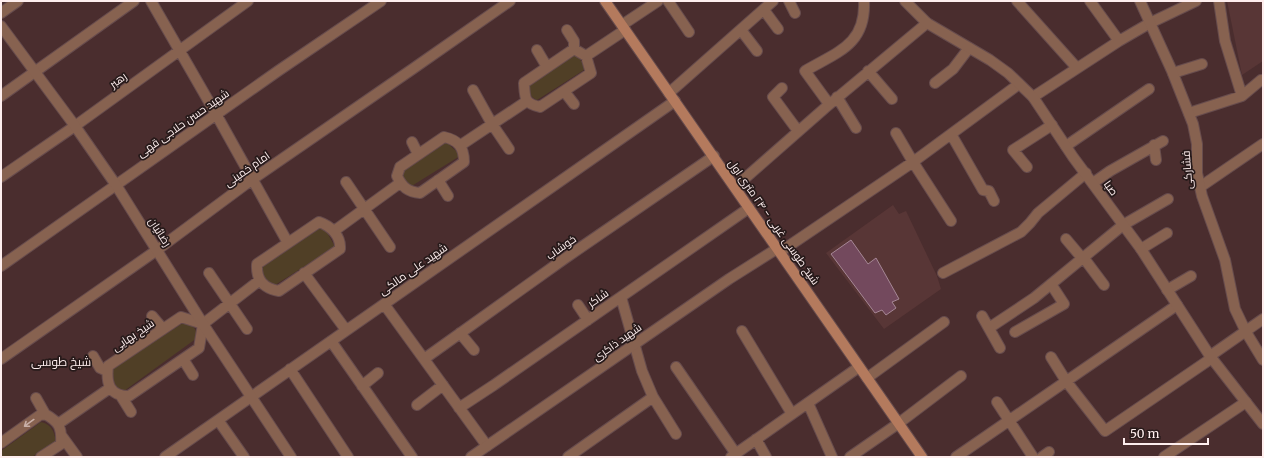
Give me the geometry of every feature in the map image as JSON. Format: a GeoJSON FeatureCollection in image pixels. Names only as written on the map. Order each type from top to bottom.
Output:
{"type":"FeatureCollection","features":[{"type":"Feature","properties":{"kind":"main road","name":"شیخ طوسی غربی - ۲۴ متری اول"},"geometry":{"type":"LineString","coordinates":[[604,1],[714,156],[922,457]]}},
{"type":"Feature","properties":{"kind":"street"},"geometry":{"type":"LineString","coordinates":[[1,13],[18,1]]}},
{"type":"Feature","properties":{"kind":"street"},"geometry":{"type":"LineString","coordinates":[[1,96],[134,1]]}},
{"type":"Feature","properties":{"kind":"street"},"geometry":{"type":"LineString","coordinates":[[151,1],[288,243]]}},
{"type":"Feature","properties":{"kind":"street","name":"رهبر"},"geometry":{"type":"LineString","coordinates":[[1,177],[75,126],[248,1]]}},
{"type":"Feature","properties":{"kind":"street","name":"شهید حسن حلاجی قهی"},"geometry":{"type":"LineString","coordinates":[[1,266],[216,114],[381,1]]}},
{"type":"Feature","properties":{"kind":"street","name":"امام خمینی"},"geometry":{"type":"LineString","coordinates":[[1,359],[157,250],[252,180],[510,1]]}},
{"type":"Feature","properties":{"kind":"street"},"geometry":{"type":"LineString","coordinates":[[586,56],[658,1]]}},
{"type":"Feature","properties":{"kind":"street"},"geometry":{"type":"LineString","coordinates":[[668,1],[688,32]]}},
{"type":"Feature","properties":{"kind":"street","name":"شهید علی مالکی"},"geometry":{"type":"LineString","coordinates":[[165,457],[384,304],[672,97],[773,1]]}},
{"type":"Feature","properties":{"kind":"street"},"geometry":{"type":"LineString","coordinates":[[789,1],[795,13]]}},
{"type":"Feature","properties":{"kind":"street"},"geometry":{"type":"LineString","coordinates":[[829,104],[805,71],[838,53],[856,38],[865,12],[864,1]]}},
{"type":"Feature","properties":{"kind":"street","name":"صبا"},"geometry":{"type":"LineString","coordinates":[[905,1],[927,22],[990,60],[1033,97],[1066,146],[1141,249],[1211,357],[1263,424]]}},
{"type":"Feature","properties":{"kind":"street"},"geometry":{"type":"LineString","coordinates":[[1017,1],[1078,68]]}},
{"type":"Feature","properties":{"kind":"street"},"geometry":{"type":"LineString","coordinates":[[1090,1],[1119,41]]}},
{"type":"Feature","properties":{"kind":"street","name":"فشارکی"},"geometry":{"type":"LineString","coordinates":[[1140,1],[1173,73],[1194,124],[1198,144],[1197,173],[1200,187],[1225,260],[1235,310],[1263,360]]}},
{"type":"Feature","properties":{"kind":"street"},"geometry":{"type":"LineString","coordinates":[[1033,97],[1119,41],[1150,23],[1196,1]]}},
{"type":"Feature","properties":{"kind":"street"},"geometry":{"type":"LineString","coordinates":[[1218,1],[1225,41],[1242,96]]}},
{"type":"Feature","properties":{"kind":"street"},"geometry":{"type":"LineString","coordinates":[[764,10],[778,29]]}},
{"type":"Feature","properties":{"kind":"street"},"geometry":{"type":"LineString","coordinates":[[735,187],[837,97],[927,22]]}},
{"type":"Feature","properties":{"kind":"street","name":"رضائیان"},"geometry":{"type":"LineString","coordinates":[[1,26],[75,126],[116,185],[203,324],[291,457]]}},
{"type":"Feature","properties":{"kind":"street"},"geometry":{"type":"LineString","coordinates":[[567,30],[574,41],[574,49]]}},
{"type":"Feature","properties":{"kind":"street"},"geometry":{"type":"LineString","coordinates":[[741,30],[757,51]]}},
{"type":"Feature","properties":{"kind":"street"},"geometry":{"type":"LineString","coordinates":[[935,83],[953,69],[969,48]]}},
{"type":"Feature","properties":{"kind":"street"},"geometry":{"type":"LineString","coordinates":[[574,49],[586,56],[591,73],[540,107],[530,104],[527,101],[524,92],[524,82],[574,49]]}},
{"type":"Feature","properties":{"kind":"street"},"geometry":{"type":"LineString","coordinates":[[536,50],[547,67]]}},
{"type":"Feature","properties":{"kind":"street"},"geometry":{"type":"LineString","coordinates":[[1173,73],[1202,64]]}},
{"type":"Feature","properties":{"kind":"street"},"geometry":{"type":"LineString","coordinates":[[868,71],[892,99]]}},
{"type":"Feature","properties":{"kind":"street"},"geometry":{"type":"LineString","coordinates":[[1189,113],[1242,96],[1261,80]]}},
{"type":"Feature","properties":{"kind":"street","name":"شهید ذاکری"},"geometry":{"type":"LineString","coordinates":[[471,457],[729,279],[779,250],[913,162],[1019,84]]}},
{"type":"Feature","properties":{"kind":"street"},"geometry":{"type":"LineString","coordinates":[[782,88],[772,97],[798,131]]}},
{"type":"Feature","properties":{"kind":"street"},"geometry":{"type":"LineString","coordinates":[[1066,146],[1149,89]]}},
{"type":"Feature","properties":{"kind":"street"},"geometry":{"type":"LineString","coordinates":[[473,90],[492,124],[510,149]]}},
{"type":"Feature","properties":{"kind":"street"},"geometry":{"type":"LineString","coordinates":[[564,91],[574,104]]}},
{"type":"Feature","properties":{"kind":"street"},"geometry":{"type":"LineString","coordinates":[[837,97],[856,128]]}},
{"type":"Feature","properties":{"kind":"street"},"geometry":{"type":"LineString","coordinates":[[461,146],[527,101]]}},
{"type":"Feature","properties":{"kind":"street"},"geometry":{"type":"LineString","coordinates":[[1027,167],[1012,150],[1052,125]]}},
{"type":"Feature","properties":{"kind":"street"},"geometry":{"type":"LineString","coordinates":[[896,133],[951,221]]}},
{"type":"Feature","properties":{"kind":"street"},"geometry":{"type":"LineString","coordinates":[[951,134],[983,190],[989,191],[994,201]]}},
{"type":"Feature","properties":{"kind":"street"},"geometry":{"type":"LineString","coordinates":[[444,137],[451,138],[461,146],[464,155],[464,162],[420,193],[411,192],[404,188],[400,183],[397,176],[400,167],[444,137]]}},
{"type":"Feature","properties":{"kind":"street"},"geometry":{"type":"LineString","coordinates":[[412,142],[418,154]]}},
{"type":"Feature","properties":{"kind":"street"},"geometry":{"type":"LineString","coordinates":[[1093,183],[1110,171],[1158,143],[1156,160]]}},
{"type":"Feature","properties":{"kind":"street"},"geometry":{"type":"LineString","coordinates":[[1200,187],[1263,144]]}},
{"type":"Feature","properties":{"kind":"street","name":"خوشاب"},"geometry":{"type":"LineString","coordinates":[[424,359],[576,250],[714,156]]}},
{"type":"Feature","properties":{"kind":"street"},"geometry":{"type":"LineString","coordinates":[[943,273],[1021,232],[1038,213],[1086,173]]}},
{"type":"Feature","properties":{"kind":"street"},"geometry":{"type":"LineString","coordinates":[[438,180],[448,196]]}},
{"type":"Feature","properties":{"kind":"street"},"geometry":{"type":"LineString","coordinates":[[346,182],[390,247]]}},
{"type":"Feature","properties":{"kind":"street"},"geometry":{"type":"LineString","coordinates":[[334,231],[400,183]]}},
{"type":"Feature","properties":{"kind":"street"},"geometry":{"type":"LineString","coordinates":[[989,328],[1034,298],[1124,225],[1168,199]]}},
{"type":"Feature","properties":{"kind":"street","name":"شاکر"},"geometry":{"type":"LineString","coordinates":[[459,408],[749,208]]}},
{"type":"Feature","properties":{"kind":"street"},"geometry":{"type":"LineString","coordinates":[[320,222],[326,224],[334,231],[339,239],[340,249],[279,291],[271,289],[260,280],[257,272],[257,264],[288,243],[320,222]]}},
{"type":"Feature","properties":{"kind":"street"},"geometry":{"type":"LineString","coordinates":[[1141,249],[1167,233]]}},
{"type":"Feature","properties":{"kind":"street"},"geometry":{"type":"LineString","coordinates":[[1066,239],[1104,285]]}},
{"type":"Feature","properties":{"kind":"street"},"geometry":{"type":"LineString","coordinates":[[209,273],[248,328]]}},
{"type":"Feature","properties":{"kind":"street"},"geometry":{"type":"LineString","coordinates":[[304,273],[346,330]]}},
{"type":"Feature","properties":{"kind":"street"},"geometry":{"type":"LineString","coordinates":[[1167,290],[1191,276]]}},
{"type":"Feature","properties":{"kind":"street"},"geometry":{"type":"LineString","coordinates":[[93,356],[100,368],[107,371],[110,388],[121,396],[129,396],[199,348],[203,324],[260,280]]}},
{"type":"Feature","properties":{"kind":"street"},"geometry":{"type":"LineString","coordinates":[[1015,332],[1064,304],[1051,284]]}},
{"type":"Feature","properties":{"kind":"street"},"geometry":{"type":"LineString","coordinates":[[621,297],[642,371],[653,397],[676,434]]}},
{"type":"Feature","properties":{"kind":"street"},"geometry":{"type":"LineString","coordinates":[[384,304],[487,446]]}},
{"type":"Feature","properties":{"kind":"street"},"geometry":{"type":"LineString","coordinates":[[578,305],[588,320]]}},
{"type":"Feature","properties":{"kind":"street"},"geometry":{"type":"LineString","coordinates":[[956,457],[1177,305]]}},
{"type":"Feature","properties":{"kind":"street"},"geometry":{"type":"LineString","coordinates":[[152,316],[163,329]]}},
{"type":"Feature","properties":{"kind":"street"},"geometry":{"type":"LineString","coordinates":[[982,316],[1000,348]]}},
{"type":"Feature","properties":{"kind":"street","name":"شیخ بهایی"},"geometry":{"type":"LineString","coordinates":[[107,371],[108,366],[181,317],[203,324]]}},
{"type":"Feature","properties":{"kind":"street"},"geometry":{"type":"LineString","coordinates":[[1051,358],[1066,381],[1105,431],[1263,319]]}},
{"type":"Feature","properties":{"kind":"street"},"geometry":{"type":"LineString","coordinates":[[867,378],[944,322]]}},
{"type":"Feature","properties":{"kind":"street"},"geometry":{"type":"LineString","coordinates":[[742,331],[792,414]]}},
{"type":"Feature","properties":{"kind":"street"},"geometry":{"type":"LineString","coordinates":[[460,333],[474,350]]}},
{"type":"Feature","properties":{"kind":"street"},"geometry":{"type":"LineString","coordinates":[[331,341],[412,457]]}},
{"type":"Feature","properties":{"kind":"street"},"geometry":{"type":"LineString","coordinates":[[183,360],[193,375]]}},
{"type":"Feature","properties":{"kind":"street"},"geometry":{"type":"LineString","coordinates":[[676,366],[733,455],[859,367]]}},
{"type":"Feature","properties":{"kind":"street"},"geometry":{"type":"LineString","coordinates":[[290,369],[348,457]]}},
{"type":"Feature","properties":{"kind":"street"},"geometry":{"type":"LineString","coordinates":[[362,386],[378,373]]}},
{"type":"Feature","properties":{"kind":"street"},"geometry":{"type":"LineString","coordinates":[[850,457],[899,423],[961,376]]}},
{"type":"Feature","properties":{"kind":"street"},"geometry":{"type":"LineString","coordinates":[[417,405],[443,385]]}},
{"type":"Feature","properties":{"kind":"street"},"geometry":{"type":"LineString","coordinates":[[58,424],[110,388]]}},
{"type":"Feature","properties":{"kind":"street"},"geometry":{"type":"LineString","coordinates":[[121,396],[131,412]]}},
{"type":"Feature","properties":{"kind":"street"},"geometry":{"type":"LineString","coordinates":[[568,457],[653,397]]}},
{"type":"Feature","properties":{"kind":"street"},"geometry":{"type":"LineString","coordinates":[[36,398],[45,414],[58,424],[61,435],[61,444],[41,457]]}},
{"type":"Feature","properties":{"kind":"street"},"geometry":{"type":"LineString","coordinates":[[808,402],[832,457]]}},
{"type":"Feature","properties":{"kind":"street"},"geometry":{"type":"LineString","coordinates":[[997,402],[1008,421],[1033,457]]}},
{"type":"Feature","properties":{"kind":"street"},"geometry":{"type":"LineString","coordinates":[[1164,457],[1246,402]]}},
{"type":"Feature","properties":{"kind":"street"},"geometry":{"type":"LineString","coordinates":[[1,443],[40,415],[45,414]]}},
{"type":"Feature","properties":{"kind":"street"},"geometry":{"type":"LineString","coordinates":[[218,420],[244,457]]}},
{"type":"Feature","properties":{"kind":"street"},"geometry":{"type":"LineString","coordinates":[[61,435],[77,457]]}},
{"type":"Feature","properties":{"kind":"street"},"geometry":{"type":"LineString","coordinates":[[756,439],[766,457]]}},
{"type":"Feature","properties":{"kind":"shaded area"},"geometry":{"type":"Polygon","coordinates":[[[1227,1],[1263,1],[1263,61],[1242,75],[1227,1]]]}},
{"type":"Feature","properties":{"kind":"shaded area"},"geometry":{"type":"Polygon","coordinates":[[[573,54],[578,56],[581,60],[584,70],[537,100],[533,98],[529,92],[528,85],[573,54]]]}},
{"type":"Feature","properties":{"kind":"shaded area"},"geometry":{"type":"Polygon","coordinates":[[[447,142],[460,156],[410,187],[402,178],[402,172],[447,142]]]}},
{"type":"Feature","properties":{"kind":"shaded area"},"geometry":{"type":"Polygon","coordinates":[[[893,205],[899,214],[906,211],[937,276],[941,289],[884,329],[826,253],[893,205]]]}},
{"type":"Feature","properties":{"kind":"shaded area"},"geometry":{"type":"Polygon","coordinates":[[[322,227],[328,234],[335,247],[275,285],[265,278],[261,268],[322,227]]]}},
{"type":"Feature","properties":{"kind":"shaded area"},"geometry":{"type":"Polygon","coordinates":[[[183,323],[189,324],[194,328],[197,338],[124,391],[118,390],[114,382],[112,369],[183,323]]]}},
{"type":"Feature","properties":{"kind":"shaded area"},"geometry":{"type":"Polygon","coordinates":[[[41,422],[52,428],[56,441],[32,457],[1,457],[1,451],[41,422]]]}},
{"type":"Feature","properties":{"kind":"building"},"geometry":{"type":"Polygon","coordinates":[[[851,240],[868,264],[876,258],[899,299],[892,302],[896,308],[886,315],[882,310],[875,313],[831,254],[851,240]]]}},
{"type":"Feature","properties":{"kind":"district","name":"شیخ طوسی"},"geometry":{"type":"Point","coordinates":[61,362]}}]}
